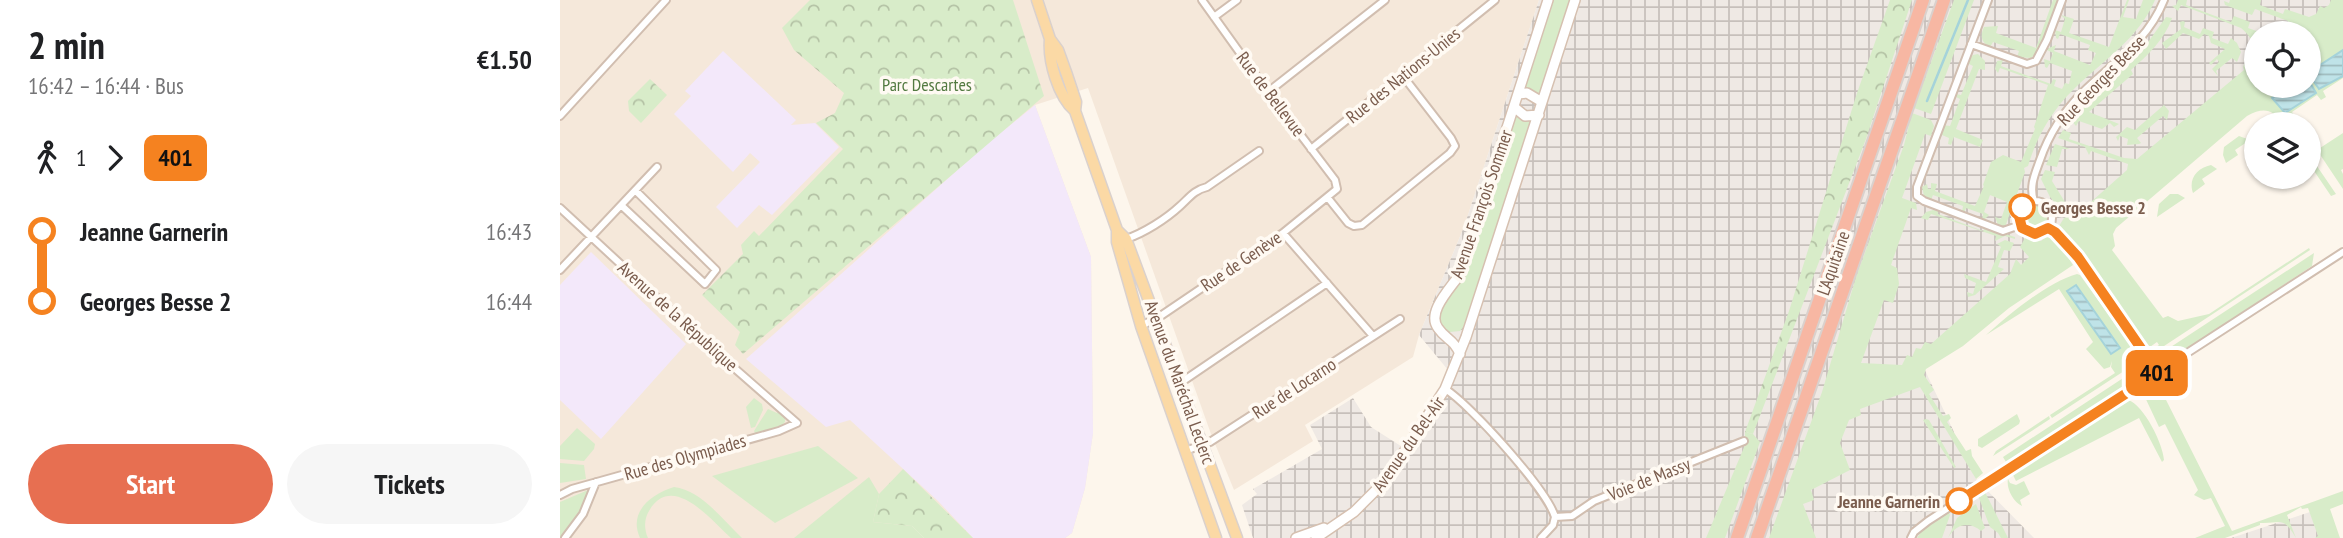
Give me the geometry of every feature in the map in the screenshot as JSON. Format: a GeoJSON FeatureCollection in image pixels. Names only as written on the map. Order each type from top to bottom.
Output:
{"type":"FeatureCollection","features":[{"type":"Feature","properties":{"kind":"highway","name":"L'Aquitaine"},"geometry":{"type":"LineString","coordinates":[[1737,538],[1923,0]]}},
{"type":"Feature","properties":{"kind":"highway","name":"L'Aquitaine"},"geometry":{"type":"LineString","coordinates":[[1757,538],[1944,0]]}},
{"type":"Feature","properties":{"kind":"main road","name":"Avenue du Maréchal Leclerc"},"geometry":{"type":"LineString","coordinates":[[1037,0],[1050,39],[1049,53],[1057,79],[1067,104],[1075,111],[1117,230],[1117,242],[1141,326],[1216,538]]}},
{"type":"Feature","properties":{"kind":"main road","name":"Avenue du Maréchal Leclerc"},"geometry":{"type":"LineString","coordinates":[[1117,230],[1126,239],[1237,538]]}},
{"type":"Feature","properties":{"kind":"street"},"geometry":{"type":"LineString","coordinates":[[560,116],[666,0]]}},
{"type":"Feature","properties":{"kind":"street","name":"Rue de Bellevue"},"geometry":{"type":"LineString","coordinates":[[1202,0],[1335,180],[1337,189]]}},
{"type":"Feature","properties":{"kind":"street"},"geometry":{"type":"LineString","coordinates":[[1214,17],[1237,0]]}},
{"type":"Feature","properties":{"kind":"street"},"geometry":{"type":"LineString","coordinates":[[1268,92],[1385,0]]}},
{"type":"Feature","properties":{"kind":"street","name":"Rue des Nations-Unies"},"geometry":{"type":"LineString","coordinates":[[1311,149],[1495,0]]}},
{"type":"Feature","properties":{"kind":"street"},"geometry":{"type":"LineString","coordinates":[[1548,0],[1514,107],[1525,116],[1539,115],[1575,0]]}},
{"type":"Feature","properties":{"kind":"street"},"geometry":{"type":"LineString","coordinates":[[1988,0],[1917,187],[1917,196],[2003,231],[2020,225],[2025,231],[2035,234],[2045,232],[2051,225],[2052,216],[2048,207],[2034,201]]}},
{"type":"Feature","properties":{"kind":"street"},"geometry":{"type":"LineString","coordinates":[[1971,44],[2027,64],[2036,61],[2048,40],[2063,0]]}},
{"type":"Feature","properties":{"kind":"street","name":"Rue Georges Besse"},"geometry":{"type":"LineString","coordinates":[[2020,225],[2022,207],[2034,201],[2031,190],[2035,172],[2058,121],[2083,92],[2124,57],[2147,32],[2164,0]]}},
{"type":"Feature","properties":{"kind":"street"},"geometry":{"type":"LineString","coordinates":[[1328,198],[1348,223],[1354,226],[1362,225],[1455,146],[1403,76]]}},
{"type":"Feature","properties":{"kind":"street"},"geometry":{"type":"LineString","coordinates":[[1518,94],[1527,93],[1542,102]]}},
{"type":"Feature","properties":{"kind":"street","name":"Avenue François Sommer"},"geometry":{"type":"LineString","coordinates":[[1460,354],[1434,320],[1437,308],[1460,274],[1514,107]]}},
{"type":"Feature","properties":{"kind":"street","name":"Avenue François Sommer"},"geometry":{"type":"LineString","coordinates":[[1460,354],[1539,115]]}},
{"type":"Feature","properties":{"kind":"street"},"geometry":{"type":"LineString","coordinates":[[1126,239],[1181,206],[1186,198],[1207,187],[1259,151]]}},
{"type":"Feature","properties":{"kind":"street"},"geometry":{"type":"LineString","coordinates":[[560,270],[657,167]]}},
{"type":"Feature","properties":{"kind":"street","name":"Rue de Genève"},"geometry":{"type":"LineString","coordinates":[[1141,326],[1283,233],[1337,189]]}},
{"type":"Feature","properties":{"kind":"street"},"geometry":{"type":"LineString","coordinates":[[622,206],[705,284],[716,270],[636,191]]}},
{"type":"Feature","properties":{"kind":"street","name":"Avenue de la République"},"geometry":{"type":"LineString","coordinates":[[561,212],[797,423]]}},
{"type":"Feature","properties":{"kind":"street"},"geometry":{"type":"LineString","coordinates":[[1283,233],[1373,336]]}},
{"type":"Feature","properties":{"kind":"street"},"geometry":{"type":"LineString","coordinates":[[1911,538],[1914,532],[1928,521],[2343,252]]}},
{"type":"Feature","properties":{"kind":"street"},"geometry":{"type":"LineString","coordinates":[[1179,381],[1327,283]]}},
{"type":"Feature","properties":{"kind":"street","name":"Rue de Locarno"},"geometry":{"type":"LineString","coordinates":[[1185,451],[1203,445],[1400,319]]}},
{"type":"Feature","properties":{"kind":"street"},"geometry":{"type":"LineString","coordinates":[[1448,336],[1459,334],[1470,324]]}},
{"type":"Feature","properties":{"kind":"street"},"geometry":{"type":"LineString","coordinates":[[1448,336],[1466,337]]}},
{"type":"Feature","properties":{"kind":"street","name":"Avenue du Bel-Air"},"geometry":{"type":"LineString","coordinates":[[1316,538],[1366,502],[1385,481],[1445,389],[1460,354]]}},
{"type":"Feature","properties":{"kind":"street"},"geometry":{"type":"LineString","coordinates":[[1445,389],[1459,397],[1546,496],[1555,517],[1553,525],[1541,538]]}},
{"type":"Feature","properties":{"kind":"street","name":"Rue des Olympiades"},"geometry":{"type":"LineString","coordinates":[[560,495],[572,489],[797,423]]}},
{"type":"Feature","properties":{"kind":"street","name":"Voie de Massy"},"geometry":{"type":"LineString","coordinates":[[1555,517],[1572,516],[1594,501],[1744,441]]}},
{"type":"Feature","properties":{"kind":"street"},"geometry":{"type":"LineString","coordinates":[[565,538],[583,514],[596,482]]}},
{"type":"Feature","properties":{"kind":"street","name":"Rue des Olympiades"},"geometry":{"type":"LineString","coordinates":[[560,489],[572,489]]}},
{"type":"Feature","properties":{"kind":"street","name":"Avenue du Bel-Air"},"geometry":{"type":"LineString","coordinates":[[1297,538],[1339,522]]}},
{"type":"Feature","properties":{"kind":"shaded area"},"geometry":{"type":"Polygon","coordinates":[[[560,0],[1539,0],[1464,227],[1419,335],[1413,357],[1305,425],[1313,441],[1234,490],[1211,434],[1088,88],[1035,105],[1091,257],[1093,433],[1085,488],[1072,533],[1065,538],[972,538],[912,526],[924,538],[560,538],[560,0]]]}},
{"type":"Feature","properties":{"kind":"shaded area"},"geometry":{"type":"Polygon","coordinates":[[[1539,0],[2343,0],[2343,8],[2320,21],[2244,21],[2244,77],[1923,366],[1976,479],[2034,538],[1253,538],[1242,505],[1257,494],[1253,489],[1322,449],[1310,425],[1353,398],[1371,427],[1404,448],[1439,399],[1448,370],[1419,335],[1464,227],[1539,0]]]}},
{"type":"Feature","properties":{"kind":"shaded area"},"geometry":{"type":"Polygon","coordinates":[[[723,51],[796,120],[791,125],[815,123],[839,147],[772,215],[759,205],[737,228],[716,207],[760,162],[750,153],[733,172],[674,114],[691,96],[685,91],[723,51]]]}},
{"type":"Feature","properties":{"kind":"shaded area"},"geometry":{"type":"Polygon","coordinates":[[[1035,105],[1091,257],[1093,433],[1085,488],[1072,533],[1065,538],[973,538],[938,501],[850,420],[826,427],[746,359],[982,148],[1035,105]]]}},
{"type":"Feature","properties":{"kind":"shaded area"},"geometry":{"type":"Polygon","coordinates":[[[591,252],[686,344],[601,439],[560,400],[560,285],[591,252]]]}},
{"type":"Feature","properties":{"kind":"shaded area"},"geometry":{"type":"Polygon","coordinates":[[[2310,512],[2319,538],[2231,538],[2310,512]]]}},
{"type":"Feature","properties":{"kind":"green space","name":"Parc Descartes"},"geometry":{"type":"Polygon","coordinates":[[[810,0],[1013,0],[1044,96],[743,354],[735,345],[740,332],[702,295],[743,254],[741,245],[754,231],[759,236],[843,149],[816,123],[835,113],[844,93],[794,50],[782,28],[810,0]]]}},
{"type":"Feature","properties":{"kind":"green space"},"geometry":{"type":"Polygon","coordinates":[[[1552,0],[1570,0],[1539,95],[1523,90],[1552,0]]]}},
{"type":"Feature","properties":{"kind":"green space"},"geometry":{"type":"Polygon","coordinates":[[[1890,0],[1912,0],[1866,139],[1753,434],[1745,432],[1789,311],[1857,93],[1890,0]]]}},
{"type":"Feature","properties":{"kind":"green space"},"geometry":{"type":"Polygon","coordinates":[[[1954,0],[1974,0],[1931,114],[1914,108],[1954,0]]]}},
{"type":"Feature","properties":{"kind":"green space"},"geometry":{"type":"Polygon","coordinates":[[[2053,0],[2058,0],[2040,49],[2031,58],[2017,57],[2019,51],[1993,42],[1990,47],[1983,41],[1984,27],[1998,26],[1996,33],[2036,48],[2053,0]]]}},
{"type":"Feature","properties":{"kind":"green space"},"geometry":{"type":"Polygon","coordinates":[[[2127,0],[2123,17],[2136,19],[2143,0],[2155,0],[2140,26],[2067,96],[2052,114],[2028,166],[2024,168],[2025,172],[2005,227],[1998,225],[1995,217],[2001,219],[2007,202],[1990,195],[1984,212],[1989,215],[1984,220],[1983,214],[1966,208],[1964,213],[1962,212],[1963,206],[1933,195],[1931,200],[1924,196],[1922,187],[1927,184],[1928,189],[1931,189],[1931,183],[1937,184],[1935,191],[1975,206],[1991,162],[2003,155],[2021,162],[2035,129],[2048,85],[2000,68],[1998,73],[1995,69],[1997,61],[2003,60],[2001,66],[2051,84],[2053,79],[2056,80],[2054,86],[2062,89],[2065,83],[2069,84],[2072,71],[2050,63],[2045,67],[2044,59],[2050,61],[2053,53],[2047,50],[2056,45],[2054,51],[2090,65],[2096,53],[2088,50],[2090,45],[2060,34],[2058,39],[2056,38],[2055,30],[2061,32],[2065,19],[2061,15],[2074,19],[2069,33],[2109,47],[2127,0]]]}},
{"type":"Feature","properties":{"kind":"green space"},"geometry":{"type":"Polygon","coordinates":[[[2178,0],[2187,0],[2186,5],[2231,22],[2234,16],[2247,21],[2244,21],[2244,31],[2181,5],[2178,11],[2172,6],[2176,5],[2178,0]]]}},
{"type":"Feature","properties":{"kind":"green space"},"geometry":{"type":"Polygon","coordinates":[[[2230,0],[2261,0],[2260,5],[2283,14],[2285,9],[2309,17],[2316,14],[2320,6],[2324,8],[2329,5],[2331,0],[2343,0],[2343,78],[2323,91],[2326,97],[2321,100],[2321,21],[2288,21],[2255,9],[2252,15],[2225,5],[2224,1],[2229,3],[2230,0]]]}},
{"type":"Feature","properties":{"kind":"green space"},"geometry":{"type":"Polygon","coordinates":[[[2166,17],[2172,18],[2165,33],[2131,70],[2133,74],[2089,112],[2119,124],[2114,127],[2110,123],[2102,129],[2079,121],[2076,126],[2070,119],[2141,52],[2166,17]]]}},
{"type":"Feature","properties":{"kind":"green space"},"geometry":{"type":"Polygon","coordinates":[[[2183,21],[2184,27],[2200,34],[2203,28],[2214,32],[2212,38],[2228,44],[2231,38],[2241,52],[2237,62],[2232,58],[2216,71],[2218,76],[2212,69],[2219,62],[2217,59],[2211,65],[2209,63],[2225,49],[2211,43],[2209,36],[2204,34],[2199,39],[2183,33],[2166,49],[2162,43],[2181,29],[2180,22],[2183,21]]]}},
{"type":"Feature","properties":{"kind":"green space"},"geometry":{"type":"Polygon","coordinates":[[[1978,54],[1985,61],[1985,70],[1979,69],[1956,129],[1983,140],[1980,147],[1954,137],[1951,145],[1948,144],[1949,138],[1942,135],[1939,141],[1943,125],[1950,126],[1960,99],[1954,96],[1961,95],[1973,66],[1967,63],[1973,55],[1978,54]]]}},
{"type":"Feature","properties":{"kind":"green space"},"geometry":{"type":"Polygon","coordinates":[[[2244,70],[2244,98],[2313,98],[2292,112],[2244,112],[2244,119],[2116,228],[2113,234],[2115,246],[2112,250],[2163,318],[2168,316],[2178,321],[2209,314],[2309,248],[2310,250],[2158,350],[2157,342],[2147,349],[2083,257],[2059,231],[2064,218],[2083,209],[2127,170],[2128,164],[2091,151],[2089,155],[2085,147],[2058,138],[2063,130],[2071,133],[2069,139],[2124,158],[2137,159],[2244,70]]]}},
{"type":"Feature","properties":{"kind":"green space"},"geometry":{"type":"Polygon","coordinates":[[[650,79],[667,95],[641,123],[629,111],[628,101],[650,79]]]}},
{"type":"Feature","properties":{"kind":"green space"},"geometry":{"type":"Polygon","coordinates":[[[2164,105],[2169,111],[2167,120],[2163,116],[2137,138],[2141,143],[2127,145],[2128,139],[2120,136],[2118,141],[2116,137],[2127,127],[2135,130],[2164,105]]]}},
{"type":"Feature","properties":{"kind":"green space"},"geometry":{"type":"Polygon","coordinates":[[[1912,113],[1931,120],[1934,126],[1931,136],[1925,134],[1902,198],[1916,203],[1917,210],[1911,208],[1891,265],[1897,268],[1899,284],[1893,303],[1884,300],[1861,363],[1902,365],[1907,355],[1912,357],[1916,348],[1921,349],[1925,342],[1931,344],[2010,274],[2016,259],[2021,265],[2029,257],[2020,247],[2025,238],[2041,241],[2047,236],[2055,237],[2073,265],[2009,308],[1963,346],[1926,369],[1924,375],[1934,390],[1929,394],[1943,416],[1949,414],[1951,418],[1947,422],[1966,451],[1971,449],[1972,456],[1983,473],[1976,479],[1920,387],[1860,409],[1861,415],[1849,420],[1840,443],[1850,470],[1811,490],[1814,500],[1803,504],[1816,538],[1769,538],[1822,392],[1856,277],[1904,145],[1912,113]]]}},
{"type":"Feature","properties":{"kind":"green space"},"geometry":{"type":"Polygon","coordinates":[[[1515,115],[1523,120],[1531,120],[1464,326],[1460,331],[1450,332],[1440,324],[1440,312],[1463,274],[1515,115]]]}},
{"type":"Feature","properties":{"kind":"green space"},"geometry":{"type":"Polygon","coordinates":[[[2343,133],[2343,189],[2321,156],[2321,147],[2343,133]]]}},
{"type":"Feature","properties":{"kind":"green space"},"geometry":{"type":"Polygon","coordinates":[[[2239,136],[2244,138],[2244,144],[2235,150],[2238,155],[2226,163],[2224,147],[2239,136]]]}},
{"type":"Feature","properties":{"kind":"green space"},"geometry":{"type":"Polygon","coordinates":[[[2055,144],[2070,149],[2062,149],[2057,167],[2046,165],[2055,144]]]}},
{"type":"Feature","properties":{"kind":"green space"},"geometry":{"type":"Polygon","coordinates":[[[2211,165],[2217,169],[2202,179],[2205,184],[2193,193],[2195,175],[2211,165]]]}},
{"type":"Feature","properties":{"kind":"green space"},"geometry":{"type":"Polygon","coordinates":[[[2045,170],[2055,172],[2052,181],[2068,207],[2062,211],[2050,197],[2041,179],[2045,170]]]}},
{"type":"Feature","properties":{"kind":"green space"},"geometry":{"type":"Polygon","coordinates":[[[2321,172],[2336,194],[2331,196],[2321,181],[2321,172]]]}},
{"type":"Feature","properties":{"kind":"green space"},"geometry":{"type":"Polygon","coordinates":[[[2170,194],[2185,198],[2157,217],[2159,204],[2170,194]]]}},
{"type":"Feature","properties":{"kind":"green space"},"geometry":{"type":"Polygon","coordinates":[[[2036,206],[2045,209],[2048,218],[2045,227],[2036,230],[2027,227],[2024,218],[2027,209],[2036,206]]]}},
{"type":"Feature","properties":{"kind":"green space"},"geometry":{"type":"Polygon","coordinates":[[[1933,210],[1983,231],[1985,228],[2015,239],[2005,236],[1995,241],[1996,236],[1931,214],[1928,220],[1921,218],[1926,212],[1933,210]]]}},
{"type":"Feature","properties":{"kind":"green space"},"geometry":{"type":"Polygon","coordinates":[[[2005,240],[2014,243],[2010,251],[2004,250],[1998,267],[2004,269],[1975,295],[1968,297],[1967,292],[1973,294],[1976,283],[1965,278],[1964,274],[1986,282],[2001,247],[1997,244],[2005,240]]]}},
{"type":"Feature","properties":{"kind":"green space"},"geometry":{"type":"Polygon","coordinates":[[[2314,253],[2312,266],[2170,360],[2156,361],[2154,358],[2314,253]]]}},
{"type":"Feature","properties":{"kind":"green space"},"geometry":{"type":"Polygon","coordinates":[[[2077,274],[2141,360],[2052,418],[2050,415],[2115,373],[2111,367],[2112,361],[2110,367],[2104,369],[2086,349],[2093,342],[2059,289],[1986,335],[2041,292],[2077,274]]]}},
{"type":"Feature","properties":{"kind":"green space"},"geometry":{"type":"Polygon","coordinates":[[[2146,363],[2146,371],[2142,377],[2007,466],[1999,467],[2006,462],[2003,457],[2146,363]]]}},
{"type":"Feature","properties":{"kind":"green space"},"geometry":{"type":"Polygon","coordinates":[[[2156,380],[2232,531],[2343,491],[2343,504],[2330,509],[2340,538],[2315,538],[2318,536],[2308,508],[2301,507],[2287,515],[2296,538],[2284,523],[2277,522],[2260,523],[2225,538],[2195,538],[2225,526],[2211,498],[2204,500],[2194,495],[2198,490],[2165,424],[2159,427],[2143,393],[2146,386],[2156,380]]]}},
{"type":"Feature","properties":{"kind":"green space"},"geometry":{"type":"Polygon","coordinates":[[[754,398],[762,404],[763,410],[755,427],[751,428],[746,407],[754,398]]]}},
{"type":"Feature","properties":{"kind":"green space"},"geometry":{"type":"Polygon","coordinates":[[[2128,400],[2140,409],[2152,426],[2163,453],[2162,462],[2139,418],[2016,481],[2012,473],[2128,400]]]}},
{"type":"Feature","properties":{"kind":"green space"},"geometry":{"type":"Polygon","coordinates":[[[768,409],[777,413],[779,411],[785,416],[785,422],[781,426],[755,433],[754,431],[768,409]]]}},
{"type":"Feature","properties":{"kind":"green space"},"geometry":{"type":"Polygon","coordinates":[[[2017,414],[2019,424],[1982,448],[1978,446],[1978,439],[2017,414]]]}},
{"type":"Feature","properties":{"kind":"green space"},"geometry":{"type":"Polygon","coordinates":[[[2049,416],[2050,419],[1993,456],[1996,451],[2049,416]]]}},
{"type":"Feature","properties":{"kind":"green space"},"geometry":{"type":"Polygon","coordinates":[[[1926,419],[1956,467],[1954,468],[1923,420],[1926,419]]]}},
{"type":"Feature","properties":{"kind":"green space"},"geometry":{"type":"Polygon","coordinates":[[[577,428],[595,444],[594,449],[584,461],[560,459],[560,446],[577,428]]]}},
{"type":"Feature","properties":{"kind":"green space"},"geometry":{"type":"Polygon","coordinates":[[[1745,432],[1753,434],[1760,442],[1725,538],[1706,538],[1745,445],[1745,432]]]}},
{"type":"Feature","properties":{"kind":"green space"},"geometry":{"type":"Polygon","coordinates":[[[818,446],[858,478],[775,523],[712,476],[818,446]]]}},
{"type":"Feature","properties":{"kind":"green space"},"geometry":{"type":"Polygon","coordinates":[[[560,463],[584,465],[586,479],[560,483],[560,463]]]}},
{"type":"Feature","properties":{"kind":"green space"},"geometry":{"type":"Polygon","coordinates":[[[903,469],[973,538],[924,538],[912,526],[873,522],[879,494],[903,469]]]}},
{"type":"Feature","properties":{"kind":"green space"},"geometry":{"type":"Polygon","coordinates":[[[869,477],[879,494],[873,522],[912,526],[924,538],[794,538],[869,477]]]}},
{"type":"Feature","properties":{"kind":"green space"},"geometry":{"type":"Polygon","coordinates":[[[2008,479],[2016,485],[2024,481],[2030,494],[2020,500],[2022,506],[2011,494],[2008,479]]]}},
{"type":"Feature","properties":{"kind":"green space"},"geometry":{"type":"Polygon","coordinates":[[[674,487],[684,489],[702,500],[742,538],[731,538],[692,503],[680,497],[669,496],[658,500],[649,511],[645,524],[648,538],[640,538],[637,529],[639,512],[657,494],[674,487]]]}},
{"type":"Feature","properties":{"kind":"green space"},"geometry":{"type":"Polygon","coordinates":[[[588,490],[578,516],[560,538],[560,502],[588,490]]]}},
{"type":"Feature","properties":{"kind":"green space"},"geometry":{"type":"Polygon","coordinates":[[[1984,490],[2008,538],[2001,538],[1990,527],[1979,498],[1984,490]]]}},
{"type":"Feature","properties":{"kind":"green space"},"geometry":{"type":"Polygon","coordinates":[[[1976,504],[1985,528],[1981,531],[1967,525],[1959,527],[1948,538],[1957,518],[1976,504]]]}},
{"type":"Feature","properties":{"kind":"green space"},"geometry":{"type":"Polygon","coordinates":[[[1949,512],[1942,538],[1917,538],[1923,529],[1949,512]]]}},
{"type":"Feature","properties":{"kind":"water"},"geometry":{"type":"Polygon","coordinates":[[[2343,50],[2343,76],[2321,88],[2321,64],[2343,50]]]}},
{"type":"Feature","properties":{"kind":"water"},"geometry":{"type":"Polygon","coordinates":[[[2272,98],[2308,98],[2287,112],[2272,98]]]}},
{"type":"Feature","properties":{"kind":"water"},"geometry":{"type":"Polygon","coordinates":[[[2076,285],[2120,348],[2111,354],[2067,291],[2076,285]]]}},
{"type":"Feature","properties":{"kind":"waterway"},"geometry":{"type":"LineString","coordinates":[[1927,101],[1968,0]]}},
{"type":"Feature","properties":{"kind":"bus line","name":"401"},"geometry":{"type":"LineString","coordinates":[[1959,501],[2158,373],[2078,257],[2055,232],[2048,228],[2045,232],[2035,234],[2022,228],[2019,220],[2022,207]]}},
{"type":"Feature","properties":{"kind":"place","name":"Georges Besse 2"},"geometry":{"type":"Point","coordinates":[2022,207]}},
{"type":"Feature","properties":{"kind":"place","name":"Jeanne Garnerin"},"geometry":{"type":"Point","coordinates":[1959,501]}}]}
